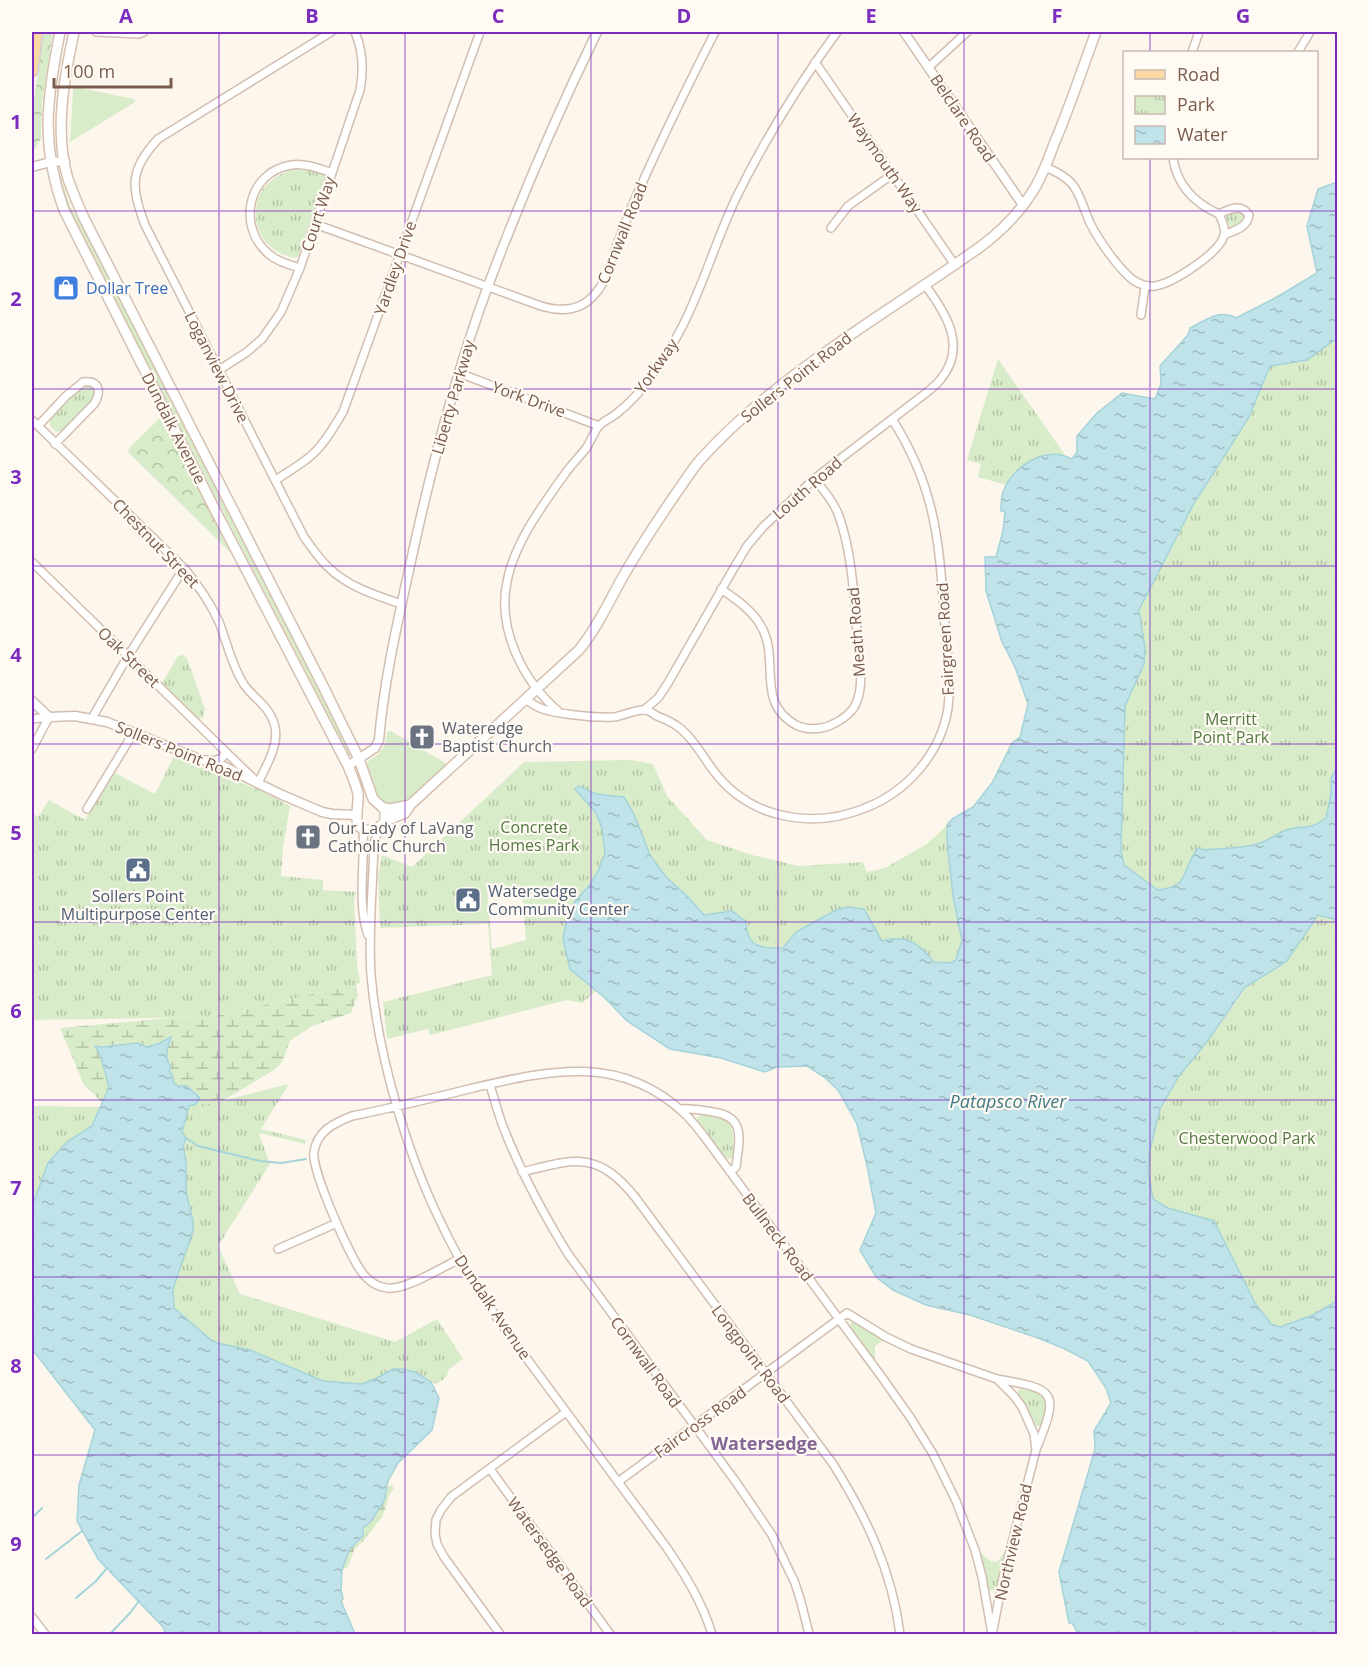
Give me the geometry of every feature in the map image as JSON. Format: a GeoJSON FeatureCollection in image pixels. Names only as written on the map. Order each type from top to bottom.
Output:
{"type":"FeatureCollection","features":[{"type":"Feature","properties":{"kind":"main road"},"geometry":{"type":"LineString","coordinates":[[32,71],[37,32]]}},
{"type":"Feature","properties":{"kind":"main road","name":"Dundalk Avenue"},"geometry":{"type":"LineString","coordinates":[[60,32],[48,105],[50,162],[60,201],[78,241],[211,502],[348,766],[356,783],[359,798],[357,823],[363,829]]}},
{"type":"Feature","properties":{"kind":"main road","name":"Dundalk Avenue"},"geometry":{"type":"LineString","coordinates":[[74,32],[62,103],[64,161],[71,186],[84,218],[359,759],[373,799],[385,811],[382,825]]}},
{"type":"Feature","properties":{"kind":"main road","name":"Sollers Point Road"},"geometry":{"type":"LineString","coordinates":[[382,825],[405,813],[579,650],[662,514],[700,460],[758,404],[857,331],[997,235],[1036,187],[1074,94],[1096,32]]}},
{"type":"Feature","properties":{"kind":"main road"},"geometry":{"type":"LineString","coordinates":[[357,812],[363,803],[372,801],[390,809],[410,806]]}},
{"type":"Feature","properties":{"kind":"main road"},"geometry":{"type":"LineString","coordinates":[[363,829],[371,831],[382,825]]}},
{"type":"Feature","properties":{"kind":"street"},"geometry":{"type":"LineString","coordinates":[[96,32],[139,34],[144,32]]}},
{"type":"Feature","properties":{"kind":"street","name":"Loganview Drive"},"geometry":{"type":"LineString","coordinates":[[331,32],[158,139],[138,167],[135,199],[145,225],[304,537],[329,568],[364,591],[401,604]]}},
{"type":"Feature","properties":{"kind":"street","name":"Court Way"},"geometry":{"type":"LineString","coordinates":[[219,370],[262,339],[281,312],[300,268],[362,82],[363,58],[355,32]]}},
{"type":"Feature","properties":{"kind":"street","name":"Yardley Drive"},"geometry":{"type":"LineString","coordinates":[[276,480],[315,452],[343,412],[480,32]]}},
{"type":"Feature","properties":{"kind":"street","name":"Liberty Parkway"},"geometry":{"type":"LineString","coordinates":[[348,766],[375,748],[379,740],[401,604],[434,461],[459,373],[488,286],[557,120],[597,32]]}},
{"type":"Feature","properties":{"kind":"street","name":"Cornwall Road"},"geometry":{"type":"LineString","coordinates":[[315,224],[554,310],[566,310],[578,306],[590,300],[604,284],[631,208],[676,107],[715,32]]}},
{"type":"Feature","properties":{"kind":"street","name":"Yorkway"},"geometry":{"type":"LineString","coordinates":[[538,689],[526,672],[510,639],[506,617],[506,584],[514,556],[523,537],[567,471],[587,447],[599,426],[621,410],[643,387],[666,354],[682,328],[736,198],[763,145],[815,62],[837,32]]}},
{"type":"Feature","properties":{"kind":"street","name":"Belclare Road"},"geometry":{"type":"LineString","coordinates":[[904,32],[1023,205]]}},
{"type":"Feature","properties":{"kind":"street"},"geometry":{"type":"LineString","coordinates":[[929,67],[967,32]]}},
{"type":"Feature","properties":{"kind":"street"},"geometry":{"type":"LineString","coordinates":[[1192,51],[1199,32]]}},
{"type":"Feature","properties":{"kind":"street"},"geometry":{"type":"LineString","coordinates":[[1299,51],[1310,32]]}},
{"type":"Feature","properties":{"kind":"street","name":"Waymouth Way"},"geometry":{"type":"LineString","coordinates":[[815,62],[955,265]]}},
{"type":"Feature","properties":{"kind":"street"},"geometry":{"type":"LineString","coordinates":[[1045,167],[1064,176],[1075,187],[1101,242],[1132,279],[1145,286],[1157,286],[1192,269],[1224,238],[1224,225],[1219,214],[1192,197],[1179,180],[1173,159]]}},
{"type":"Feature","properties":{"kind":"street"},"geometry":{"type":"LineString","coordinates":[[32,167],[64,161]]}},
{"type":"Feature","properties":{"kind":"street"},"geometry":{"type":"LineString","coordinates":[[300,268],[271,256],[260,243],[251,228],[249,218],[252,199],[267,177],[285,166],[311,166],[332,173]]}},
{"type":"Feature","properties":{"kind":"street"},"geometry":{"type":"LineString","coordinates":[[831,228],[848,206],[893,174]]}},
{"type":"Feature","properties":{"kind":"street"},"geometry":{"type":"LineString","coordinates":[[1219,214],[1231,208],[1240,207],[1249,215],[1245,225],[1224,235]]}},
{"type":"Feature","properties":{"kind":"street","name":"Louth Road"},"geometry":{"type":"LineString","coordinates":[[645,710],[658,698],[668,683],[747,546],[763,527],[814,478],[926,393],[946,371],[954,346],[943,311],[925,285]]}},
{"type":"Feature","properties":{"kind":"street"},"geometry":{"type":"LineString","coordinates":[[1141,315],[1145,286]]}},
{"type":"Feature","properties":{"kind":"street","name":"York Drive"},"geometry":{"type":"LineString","coordinates":[[459,373],[599,426]]}},
{"type":"Feature","properties":{"kind":"street"},"geometry":{"type":"LineString","coordinates":[[38,426],[82,382],[92,382],[97,387],[99,397],[94,404],[55,444]]}},
{"type":"Feature","properties":{"kind":"street","name":"Fairgreen Road"},"geometry":{"type":"LineString","coordinates":[[645,710],[681,729],[732,791],[743,799],[775,814],[808,819],[840,817],[877,804],[895,793],[920,769],[938,739],[948,707],[948,651],[939,554],[931,504],[912,453],[892,419]]}},
{"type":"Feature","properties":{"kind":"street","name":"Chestnut Street"},"geometry":{"type":"LineString","coordinates":[[32,420],[184,568],[209,602],[243,684],[264,704],[273,721],[274,746],[258,783]]}},
{"type":"Feature","properties":{"kind":"street","name":"Meath Road"},"geometry":{"type":"LineString","coordinates":[[721,589],[748,609],[764,632],[767,642],[771,692],[783,715],[798,726],[817,729],[845,718],[852,711],[857,704],[860,678],[850,562],[838,514],[814,478]]}},
{"type":"Feature","properties":{"kind":"street","name":"Oak Street"},"geometry":{"type":"LineString","coordinates":[[32,562],[258,783]]}},
{"type":"Feature","properties":{"kind":"street"},"geometry":{"type":"LineString","coordinates":[[92,718],[184,568]]}},
{"type":"Feature","properties":{"kind":"street"},"geometry":{"type":"LineString","coordinates":[[538,689],[560,712]]}},
{"type":"Feature","properties":{"kind":"street"},"geometry":{"type":"LineString","coordinates":[[526,700],[540,708],[597,718],[645,710]]}},
{"type":"Feature","properties":{"kind":"street"},"geometry":{"type":"LineString","coordinates":[[32,701],[49,717],[32,749]]}},
{"type":"Feature","properties":{"kind":"street","name":"Sollers Point Road"},"geometry":{"type":"LineString","coordinates":[[32,719],[75,716],[107,722],[202,759],[213,760],[322,812],[332,814],[357,812]]}},
{"type":"Feature","properties":{"kind":"street"},"geometry":{"type":"LineString","coordinates":[[87,809],[134,732]]}},
{"type":"Feature","properties":{"kind":"street"},"geometry":{"type":"LineString","coordinates":[[213,760],[222,758],[226,752]]}},
{"type":"Feature","properties":{"kind":"street","name":"Dundalk Avenue"},"geometry":{"type":"LineString","coordinates":[[382,825],[374,843],[369,938],[371,976],[385,1061],[412,1156],[459,1259],[499,1321],[688,1579],[700,1601],[712,1635]]}},
{"type":"Feature","properties":{"kind":"street","name":"Dundalk Avenue"},"geometry":{"type":"LineString","coordinates":[[363,829],[363,915],[369,938]]}},
{"type":"Feature","properties":{"kind":"street","name":"Bullneck Road"},"geometry":{"type":"LineString","coordinates":[[459,1259],[396,1289],[380,1286],[368,1280],[337,1223],[315,1167],[314,1153],[324,1130],[352,1116],[543,1073],[586,1070],[626,1079],[667,1099],[680,1109],[696,1127],[730,1172],[839,1319],[933,1454],[956,1501],[975,1550],[992,1635]]}},
{"type":"Feature","properties":{"kind":"street","name":"Cornwall Road"},"geometry":{"type":"LineString","coordinates":[[490,1084],[505,1132],[522,1172],[568,1254],[772,1535],[795,1583],[808,1635]]}},
{"type":"Feature","properties":{"kind":"street"},"geometry":{"type":"LineString","coordinates":[[680,1109],[691,1108],[727,1114],[734,1121],[739,1132],[738,1151],[736,1167],[730,1172]]}},
{"type":"Feature","properties":{"kind":"street","name":"Longpoint Road"},"geometry":{"type":"LineString","coordinates":[[522,1172],[581,1161],[603,1168],[624,1183],[833,1464],[853,1495],[880,1552],[889,1581],[900,1635]]}},
{"type":"Feature","properties":{"kind":"street"},"geometry":{"type":"LineString","coordinates":[[278,1249],[337,1223]]}},
{"type":"Feature","properties":{"kind":"street","name":"Northview Road"},"geometry":{"type":"LineString","coordinates":[[839,1319],[847,1313],[911,1349],[997,1379],[1033,1386],[1041,1389],[1049,1398],[1049,1417],[1036,1450],[1003,1578],[992,1635]]}},
{"type":"Feature","properties":{"kind":"street","name":"Faircross Road"},"geometry":{"type":"LineString","coordinates":[[618,1482],[839,1319]]}},
{"type":"Feature","properties":{"kind":"street","name":"Northview Road"},"geometry":{"type":"LineString","coordinates":[[997,1379],[1022,1407],[1034,1434],[1036,1450]]}},
{"type":"Feature","properties":{"kind":"street"},"geometry":{"type":"LineString","coordinates":[[500,1635],[444,1557],[437,1544],[436,1520],[451,1497],[566,1412]]}},
{"type":"Feature","properties":{"kind":"street","name":"Watersedge Road"},"geometry":{"type":"LineString","coordinates":[[490,1469],[610,1635]]}},
{"type":"Feature","properties":{"kind":"street"},"geometry":{"type":"LineString","coordinates":[[32,1617],[45,1635]]}},
{"type":"Feature","properties":{"kind":"green space"},"geometry":{"type":"Polygon","coordinates":[[[44,32],[53,32],[42,103],[41,139],[32,153],[32,114],[44,32]]]}},
{"type":"Feature","properties":{"kind":"green space"},"geometry":{"type":"Polygon","coordinates":[[[75,87],[134,99],[135,102],[70,142],[75,87]]]}},
{"type":"Feature","properties":{"kind":"green space"},"geometry":{"type":"Polygon","coordinates":[[[294,167],[313,168],[326,176],[298,257],[295,258],[270,246],[260,232],[256,215],[256,206],[265,187],[294,167]]]}},
{"type":"Feature","properties":{"kind":"green space"},"geometry":{"type":"Polygon","coordinates":[[[57,173],[60,174],[70,206],[84,228],[352,755],[349,756],[82,237],[67,205],[57,173]]]}},
{"type":"Feature","properties":{"kind":"green space"},"geometry":{"type":"Polygon","coordinates":[[[1234,210],[1244,212],[1244,218],[1239,224],[1231,227],[1226,215],[1234,210]]]}},
{"type":"Feature","properties":{"kind":"green space","name":"Merritt Point Park"},"geometry":{"type":"Polygon","coordinates":[[[1337,338],[1338,767],[1331,778],[1331,794],[1326,818],[1316,826],[1288,829],[1264,842],[1204,850],[1198,848],[1178,885],[1172,889],[1159,890],[1124,865],[1121,851],[1125,706],[1144,664],[1145,648],[1139,610],[1193,505],[1249,417],[1270,366],[1307,360],[1337,338]]]}},
{"type":"Feature","properties":{"kind":"green space"},"geometry":{"type":"Polygon","coordinates":[[[998,359],[1065,455],[1047,455],[1014,472],[1006,485],[978,477],[981,464],[967,460],[998,359]]]}},
{"type":"Feature","properties":{"kind":"green space"},"geometry":{"type":"Polygon","coordinates":[[[88,383],[96,390],[95,396],[64,430],[57,432],[51,427],[49,419],[78,388],[88,383]]]}},
{"type":"Feature","properties":{"kind":"green space"},"geometry":{"type":"Polygon","coordinates":[[[162,416],[230,552],[128,452],[129,448],[162,416]]]}},
{"type":"Feature","properties":{"kind":"green space"},"geometry":{"type":"Polygon","coordinates":[[[183,655],[187,658],[205,709],[203,717],[199,719],[162,683],[178,656],[183,655]]]}},
{"type":"Feature","properties":{"kind":"green space"},"geometry":{"type":"Polygon","coordinates":[[[391,731],[447,764],[411,796],[390,805],[381,802],[374,792],[368,779],[366,766],[383,749],[387,732],[391,731]]]}},
{"type":"Feature","properties":{"kind":"green space"},"geometry":{"type":"Polygon","coordinates":[[[174,756],[260,790],[290,806],[281,876],[323,880],[323,890],[356,892],[354,901],[360,983],[211,1017],[32,1020],[32,814],[38,817],[49,800],[85,820],[98,796],[115,773],[155,794],[174,756]]]}},
{"type":"Feature","properties":{"kind":"green space","name":"Concrete Homes Park"},"geometry":{"type":"Polygon","coordinates":[[[631,760],[653,764],[667,796],[707,840],[752,855],[799,866],[863,862],[867,872],[885,868],[927,844],[947,825],[953,896],[962,940],[956,959],[950,963],[934,962],[926,952],[882,941],[873,927],[796,932],[783,948],[757,945],[749,937],[746,922],[731,911],[704,915],[666,877],[650,855],[634,814],[608,794],[596,794],[579,786],[579,795],[595,812],[602,828],[605,853],[598,871],[589,886],[576,900],[567,918],[563,939],[570,969],[596,991],[582,1003],[567,1000],[430,1035],[428,1029],[387,1039],[383,1002],[492,975],[488,924],[380,928],[378,876],[382,855],[412,867],[524,762],[631,760]],[[487,887],[492,949],[526,940],[522,896],[487,887]]]}},
{"type":"Feature","properties":{"kind":"green space","name":"Chesterwood Park"},"geometry":{"type":"Polygon","coordinates":[[[1318,915],[1337,920],[1337,1301],[1313,1315],[1280,1327],[1271,1324],[1256,1304],[1214,1221],[1168,1208],[1153,1199],[1148,1171],[1150,1150],[1160,1109],[1179,1076],[1248,985],[1286,962],[1318,915]]]}},
{"type":"Feature","properties":{"kind":"green space"},"geometry":{"type":"Polygon","coordinates":[[[356,984],[358,995],[351,1013],[312,1026],[290,1041],[282,1062],[274,1070],[221,1102],[203,1108],[200,1115],[191,1120],[191,1178],[200,1230],[186,1272],[185,1296],[188,1303],[200,1308],[212,1324],[229,1333],[258,1335],[277,1352],[290,1351],[313,1360],[324,1369],[347,1375],[356,1369],[367,1374],[374,1373],[382,1368],[391,1356],[399,1352],[428,1358],[434,1338],[444,1333],[452,1343],[448,1372],[446,1377],[435,1384],[415,1372],[402,1369],[393,1369],[362,1384],[323,1381],[250,1350],[216,1343],[174,1308],[173,1289],[193,1231],[187,1196],[183,1146],[186,1139],[181,1132],[190,1106],[196,1104],[200,1098],[187,1086],[178,1086],[174,1083],[166,1056],[170,1037],[158,1044],[146,1047],[138,1043],[96,1046],[109,1087],[102,1102],[84,1085],[60,1028],[170,1018],[211,1017],[356,984]]]}},
{"type":"Feature","properties":{"kind":"green space"},"geometry":{"type":"Polygon","coordinates":[[[289,1084],[261,1129],[306,1140],[305,1144],[259,1133],[270,1164],[218,1246],[240,1294],[395,1342],[437,1319],[463,1359],[431,1382],[415,1372],[393,1369],[362,1384],[323,1381],[250,1350],[216,1343],[174,1308],[173,1289],[193,1231],[181,1132],[189,1109],[289,1084]]]}},
{"type":"Feature","properties":{"kind":"green space"},"geometry":{"type":"Polygon","coordinates":[[[32,1106],[100,1107],[92,1126],[67,1142],[48,1163],[32,1207],[32,1106]]]}},
{"type":"Feature","properties":{"kind":"green space"},"geometry":{"type":"Polygon","coordinates":[[[702,1115],[721,1118],[730,1125],[733,1137],[733,1156],[730,1159],[725,1158],[698,1121],[697,1117],[702,1115]]]}},
{"type":"Feature","properties":{"kind":"green space"},"geometry":{"type":"Polygon","coordinates":[[[854,1320],[888,1337],[875,1346],[875,1360],[850,1329],[854,1320]]]}},
{"type":"Feature","properties":{"kind":"green space"},"geometry":{"type":"Polygon","coordinates":[[[1020,1389],[1035,1392],[1043,1397],[1046,1410],[1041,1426],[1037,1426],[1026,1409],[1018,1392],[1020,1389]]]}},
{"type":"Feature","properties":{"kind":"green space"},"geometry":{"type":"Polygon","coordinates":[[[392,1485],[394,1489],[388,1497],[382,1517],[354,1550],[348,1567],[342,1570],[349,1550],[361,1540],[363,1528],[384,1501],[388,1487],[392,1485]]]}},
{"type":"Feature","properties":{"kind":"green space"},"geometry":{"type":"Polygon","coordinates":[[[1007,1549],[998,1587],[992,1591],[989,1590],[986,1586],[979,1551],[990,1561],[997,1562],[1007,1549]]]}},
{"type":"Feature","properties":{"kind":"water","name":"Patapsco River"},"geometry":{"type":"Polygon","coordinates":[[[1337,182],[1337,338],[1307,360],[1270,366],[1249,417],[1193,505],[1139,610],[1145,648],[1144,664],[1125,706],[1121,851],[1124,865],[1158,890],[1169,888],[1181,881],[1198,848],[1204,850],[1251,846],[1286,830],[1315,825],[1326,818],[1331,794],[1331,778],[1337,767],[1337,920],[1318,915],[1286,962],[1245,987],[1209,1039],[1179,1076],[1160,1109],[1150,1150],[1148,1171],[1153,1199],[1168,1208],[1214,1221],[1254,1301],[1271,1324],[1280,1327],[1313,1315],[1337,1301],[1337,1634],[1078,1634],[1072,1623],[1069,1623],[1059,1572],[1095,1449],[1094,1431],[1111,1403],[1106,1388],[1088,1361],[1065,1349],[970,1315],[926,1305],[893,1290],[876,1277],[860,1250],[876,1213],[857,1124],[838,1090],[824,1077],[807,1066],[777,1067],[765,1072],[721,1058],[670,1049],[627,1021],[605,998],[570,969],[563,939],[567,918],[576,900],[589,886],[598,871],[605,853],[602,828],[596,813],[575,789],[579,786],[596,794],[624,797],[634,814],[650,855],[666,877],[704,915],[732,911],[746,922],[749,937],[757,945],[783,948],[796,932],[836,910],[848,907],[864,909],[882,941],[898,939],[911,942],[923,950],[934,962],[950,963],[956,960],[962,940],[953,896],[947,825],[952,819],[973,807],[992,783],[1012,743],[1020,737],[1028,704],[1015,667],[1002,642],[986,591],[985,557],[996,557],[1003,531],[1005,511],[1001,511],[1002,496],[1007,483],[1022,466],[1041,456],[1062,455],[1072,459],[1077,452],[1077,436],[1097,413],[1122,393],[1155,399],[1161,384],[1160,366],[1188,335],[1190,328],[1218,315],[1230,315],[1236,318],[1317,273],[1307,226],[1318,189],[1337,182]]]}},
{"type":"Feature","properties":{"kind":"water"},"geometry":{"type":"Polygon","coordinates":[[[171,1037],[167,1056],[171,1067],[169,1071],[174,1083],[178,1086],[187,1086],[200,1098],[196,1104],[189,1106],[182,1132],[186,1138],[183,1146],[187,1196],[193,1231],[173,1289],[174,1308],[217,1343],[250,1350],[323,1381],[362,1384],[393,1369],[402,1369],[415,1372],[431,1382],[439,1398],[432,1430],[398,1463],[388,1481],[384,1501],[371,1521],[363,1528],[363,1536],[349,1550],[342,1570],[343,1599],[341,1601],[355,1634],[166,1634],[163,1627],[98,1559],[77,1521],[79,1485],[95,1430],[32,1349],[32,1207],[48,1163],[67,1142],[92,1126],[109,1087],[101,1057],[95,1046],[138,1043],[146,1047],[171,1037]]]}},
{"type":"Feature","properties":{"kind":"waterway"},"geometry":{"type":"LineString","coordinates":[[186,1138],[198,1146],[260,1161],[281,1163],[306,1159]]}},
{"type":"Feature","properties":{"kind":"waterway"},"geometry":{"type":"LineString","coordinates":[[32,1518],[42,1508]]}},
{"type":"Feature","properties":{"kind":"waterway"},"geometry":{"type":"LineString","coordinates":[[46,1559],[82,1531]]}},
{"type":"Feature","properties":{"kind":"waterway"},"geometry":{"type":"LineString","coordinates":[[76,1598],[107,1568]]}},
{"type":"Feature","properties":{"kind":"waterway"},"geometry":{"type":"LineString","coordinates":[[110,1634],[139,1601]]}},
{"type":"Feature","properties":{"kind":"place","name":"Dollar Tree"},"geometry":{"type":"Point","coordinates":[66,288]}},
{"type":"Feature","properties":{"kind":"place","name":"Wateredge Baptist Church"},"geometry":{"type":"Point","coordinates":[422,737]}},
{"type":"Feature","properties":{"kind":"place","name":"Our Lady of LaVang Catholic Church"},"geometry":{"type":"Point","coordinates":[308,837]}},
{"type":"Feature","properties":{"kind":"place","name":"Sollers Point Multipurpose Center"},"geometry":{"type":"Point","coordinates":[138,870]}},
{"type":"Feature","properties":{"kind":"place","name":"Watersedge Community Center"},"geometry":{"type":"Point","coordinates":[468,900]}},
{"type":"Feature","properties":{"kind":"district","name":"Watersedge"},"geometry":{"type":"Point","coordinates":[764,1444]}}]}
